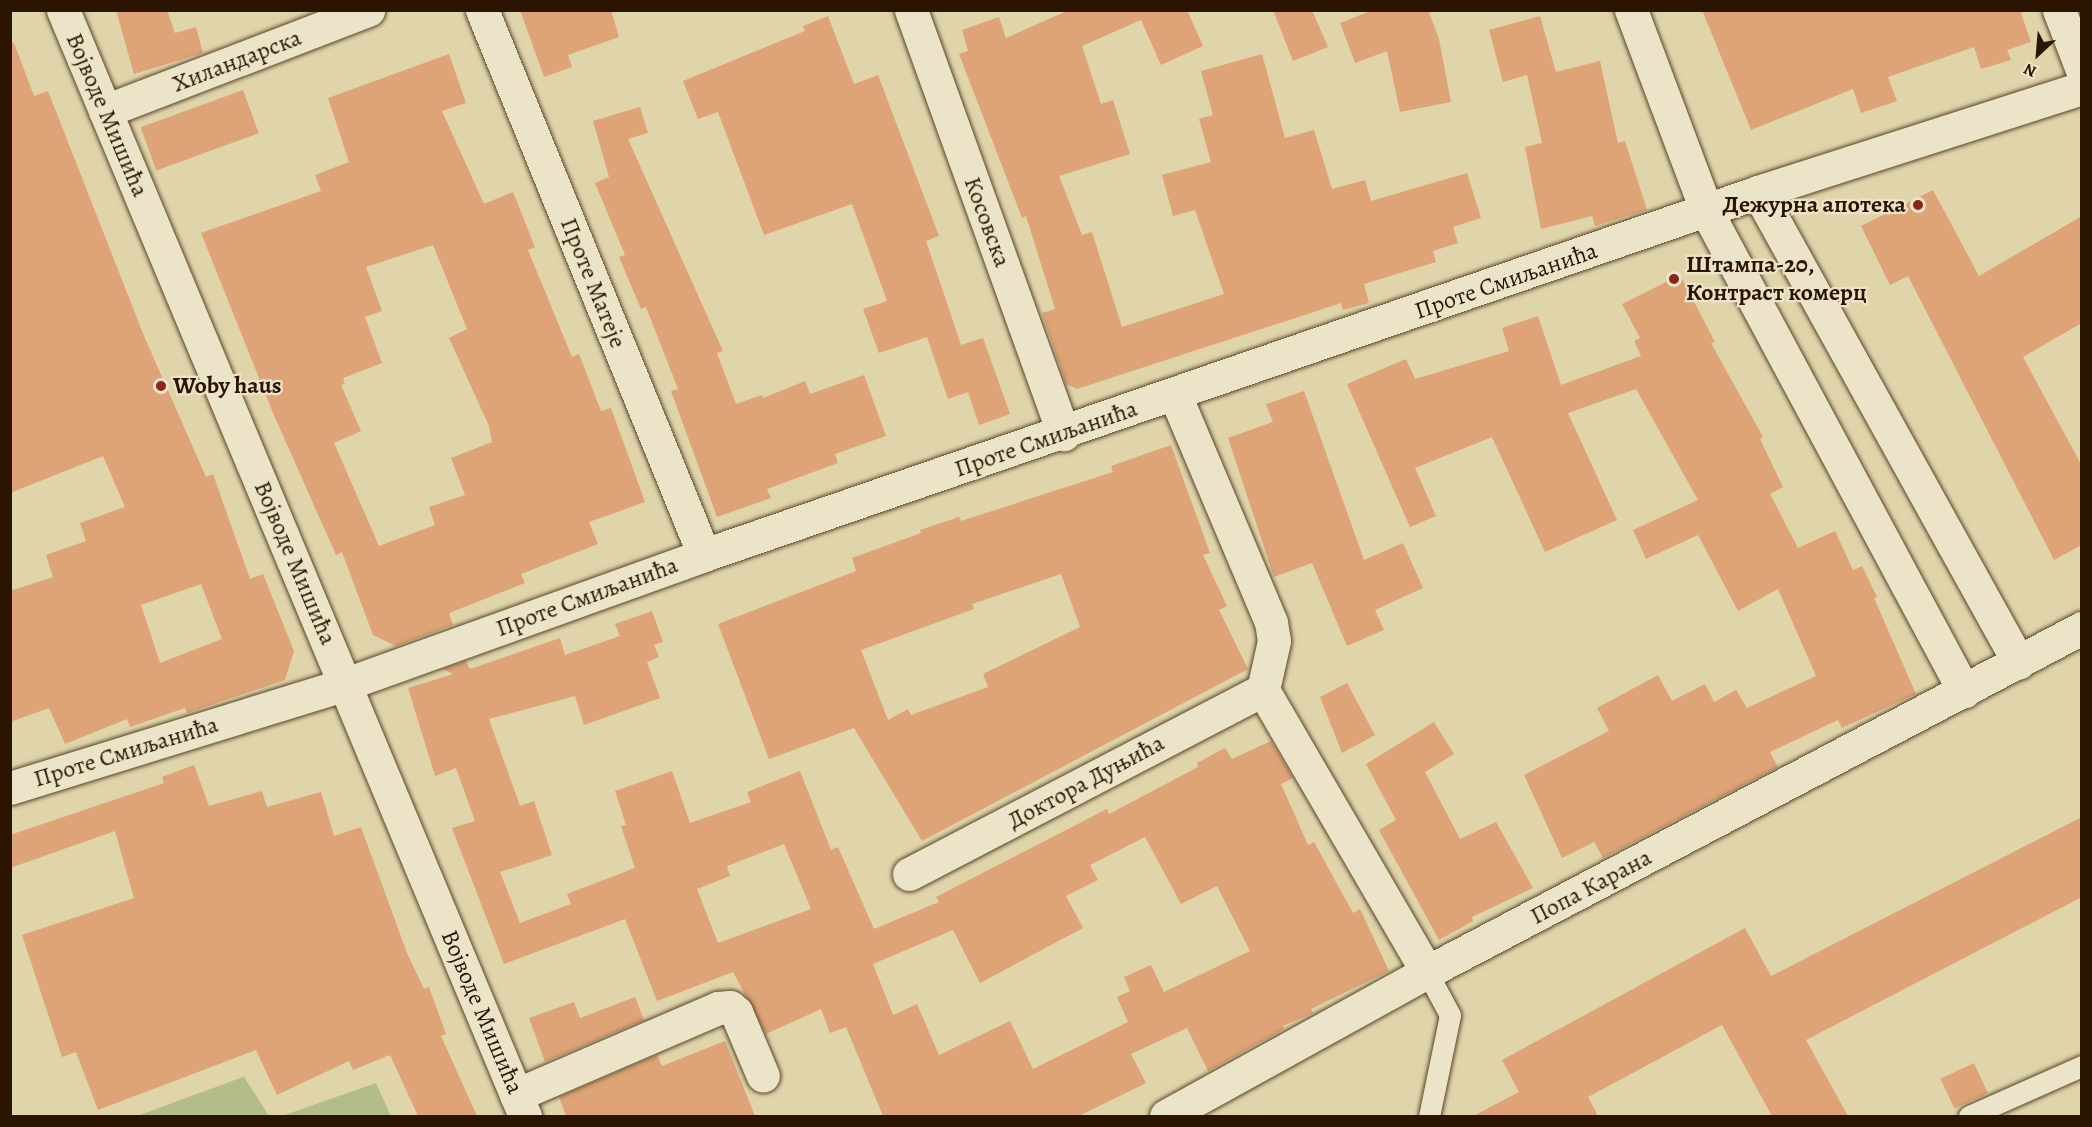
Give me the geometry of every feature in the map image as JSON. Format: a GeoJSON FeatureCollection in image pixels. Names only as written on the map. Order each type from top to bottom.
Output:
{"type":"FeatureCollection","features":[{"type":"Feature","properties":{"kind":"street","name":"Војводе Мишића"},"geometry":{"type":"LineString","coordinates":[[63,10],[521,1106]]}},
{"type":"Feature","properties":{"kind":"street","name":"Хиландарска"},"geometry":{"type":"LineString","coordinates":[[105,111],[368,10]]}},
{"type":"Feature","properties":{"kind":"street","name":"Проте Матеје"},"geometry":{"type":"LineString","coordinates":[[482,10],[704,555]]}},
{"type":"Feature","properties":{"kind":"street","name":"Косовска"},"geometry":{"type":"LineString","coordinates":[[911,10],[1064,434]]}},
{"type":"Feature","properties":{"kind":"street"},"geometry":{"type":"LineString","coordinates":[[1631,10],[1707,212],[1964,691]]}},
{"type":"Feature","properties":{"kind":"street"},"geometry":{"type":"LineString","coordinates":[[2059,10],[2082,70]]}},
{"type":"Feature","properties":{"kind":"street","name":"Проте Смиљанића"},"geometry":{"type":"LineString","coordinates":[[10,788],[346,684],[704,555],[1064,434],[1707,212],[1758,192],[2082,88]]}},
{"type":"Feature","properties":{"kind":"street"},"geometry":{"type":"LineString","coordinates":[[1758,192],[2019,663]]}},
{"type":"Feature","properties":{"kind":"street"},"geometry":{"type":"LineString","coordinates":[[1174,395],[1270,622],[1274,641],[1263,690],[1427,972]]}},
{"type":"Feature","properties":{"kind":"street","name":"Попа Карана"},"geometry":{"type":"LineString","coordinates":[[1166,1116],[1427,972],[2082,628]]}},
{"type":"Feature","properties":{"kind":"street","name":"Доктора Дуњића"},"geometry":{"type":"LineString","coordinates":[[909,874],[1263,690]]}},
{"type":"Feature","properties":{"kind":"street"},"geometry":{"type":"LineString","coordinates":[[521,1106],[718,1008],[730,1007],[736,1012],[763,1076]]}},
{"type":"Feature","properties":{"kind":"lane"},"geometry":{"type":"LineString","coordinates":[[1427,972],[1450,1014],[1429,1116]]}},
{"type":"Feature","properties":{"kind":"lane"},"geometry":{"type":"LineString","coordinates":[[1969,1116],[2082,1066]]}},
{"type":"Feature","properties":{"kind":"green space"},"geometry":{"type":"Polygon","coordinates":[[[243,1077],[269,1116],[137,1116],[243,1077]]]}},
{"type":"Feature","properties":{"kind":"green space"},"geometry":{"type":"Polygon","coordinates":[[[376,1083],[391,1116],[282,1116],[376,1083]]]}},
{"type":"Feature","properties":{"kind":"building"},"geometry":{"type":"Polygon","coordinates":[[[116,10],[167,10],[175,33],[196,27],[203,53],[134,74],[116,10]]]}},
{"type":"Feature","properties":{"kind":"building"},"geometry":{"type":"Polygon","coordinates":[[[520,10],[611,10],[619,37],[568,55],[572,67],[544,77],[520,10]]]}},
{"type":"Feature","properties":{"kind":"building"},"geometry":{"type":"Polygon","coordinates":[[[1069,10],[1187,10],[1203,46],[1161,65],[1141,20],[1082,46],[1101,104],[1113,100],[1130,154],[1059,176],[1082,235],[1092,232],[1122,327],[1224,294],[1195,210],[1173,216],[1162,175],[1211,162],[1199,119],[1213,115],[1201,71],[1262,54],[1285,138],[1314,130],[1332,189],[1365,180],[1371,201],[1467,173],[1481,218],[1453,227],[1458,243],[1433,251],[1436,262],[1364,284],[1369,303],[1343,310],[1341,303],[1077,389],[1066,384],[1042,313],[1055,309],[1026,216],[1022,218],[959,54],[968,51],[962,30],[999,17],[1006,38],[1069,10]]]}},
{"type":"Feature","properties":{"kind":"building"},"geometry":{"type":"Polygon","coordinates":[[[1273,10],[1312,10],[1328,47],[1293,61],[1273,10]]]}},
{"type":"Feature","properties":{"kind":"building"},"geometry":{"type":"Polygon","coordinates":[[[1373,10],[1428,10],[1439,39],[1451,102],[1400,112],[1387,51],[1355,63],[1340,23],[1373,10]]]}},
{"type":"Feature","properties":{"kind":"building"},"geometry":{"type":"Polygon","coordinates":[[[1702,10],[2020,10],[2031,42],[2007,50],[2011,60],[1981,69],[1974,47],[1888,77],[1897,101],[1861,113],[1853,89],[1751,130],[1702,10]]]}},
{"type":"Feature","properties":{"kind":"building"},"geometry":{"type":"Polygon","coordinates":[[[828,16],[854,84],[878,75],[939,236],[926,241],[961,345],[983,338],[1010,414],[979,425],[968,392],[948,399],[927,337],[879,353],[863,309],[887,301],[852,204],[764,235],[718,112],[698,119],[683,81],[805,31],[803,26],[828,16]]]}},
{"type":"Feature","properties":{"kind":"building"},"geometry":{"type":"Polygon","coordinates":[[[1540,16],[1556,72],[1600,61],[1618,143],[1625,141],[1647,210],[1595,226],[1592,216],[1541,229],[1525,147],[1542,143],[1527,75],[1503,82],[1489,30],[1540,16]]]}},
{"type":"Feature","properties":{"kind":"building"},"geometry":{"type":"Polygon","coordinates":[[[10,43],[14,43],[34,96],[48,91],[144,336],[206,477],[213,474],[250,579],[263,574],[294,651],[285,680],[187,713],[185,708],[130,727],[127,719],[65,744],[49,708],[10,722],[10,591],[53,577],[46,555],[86,541],[80,523],[125,507],[103,456],[10,493],[10,43]],[[201,584],[141,605],[160,663],[222,639],[201,584]]]}},
{"type":"Feature","properties":{"kind":"building"},"geometry":{"type":"Polygon","coordinates":[[[449,54],[466,103],[442,111],[484,204],[513,192],[535,247],[528,250],[572,357],[579,354],[601,411],[611,408],[645,502],[589,522],[598,544],[521,574],[525,583],[449,613],[453,625],[396,646],[373,635],[342,552],[336,555],[273,413],[201,233],[321,191],[315,175],[349,162],[328,98],[449,54]],[[433,245],[366,267],[382,311],[365,317],[382,363],[343,378],[345,384],[341,385],[361,431],[334,443],[379,546],[435,525],[429,507],[465,495],[451,458],[492,442],[489,426],[449,338],[467,329],[433,245]]]}},
{"type":"Feature","properties":{"kind":"building"},"geometry":{"type":"Polygon","coordinates":[[[243,90],[259,133],[156,171],[141,127],[243,90]]]}},
{"type":"Feature","properties":{"kind":"building"},"geometry":{"type":"Polygon","coordinates":[[[640,107],[648,133],[628,139],[723,351],[717,353],[736,404],[762,395],[763,398],[805,381],[810,394],[864,375],[886,436],[835,454],[838,463],[767,489],[771,498],[717,517],[671,391],[678,389],[646,307],[641,309],[619,257],[625,255],[595,183],[609,177],[593,121],[640,107]]]}},
{"type":"Feature","properties":{"kind":"building"},"geometry":{"type":"Polygon","coordinates":[[[1933,190],[1979,276],[2082,216],[2082,323],[2023,357],[2082,466],[2082,545],[2054,560],[1908,276],[1890,285],[1861,226],[1933,190]]]}},
{"type":"Feature","properties":{"kind":"building"},"geometry":{"type":"Polygon","coordinates":[[[1680,275],[1715,342],[1711,343],[1763,437],[1760,439],[1783,487],[1770,494],[1798,548],[1835,531],[1853,570],[1862,566],[1916,694],[1842,728],[1838,720],[1770,752],[1778,767],[1603,858],[1594,842],[1562,858],[1524,775],[1609,731],[1597,708],[1658,675],[1672,701],[1705,684],[1714,702],[1736,690],[1747,708],[1816,676],[1778,589],[1738,611],[1698,535],[1646,559],[1633,530],[1698,500],[1636,389],[1568,413],[1617,520],[1545,552],[1492,437],[1415,468],[1436,516],[1410,527],[1347,384],[1406,359],[1415,379],[1509,351],[1502,328],[1538,316],[1561,385],[1641,356],[1634,341],[1640,338],[1622,304],[1680,275]]]}},
{"type":"Feature","properties":{"kind":"building"},"geometry":{"type":"Polygon","coordinates":[[[1304,391],[1364,560],[1403,543],[1423,588],[1375,610],[1384,630],[1347,646],[1312,563],[1274,577],[1228,438],[1273,422],[1266,404],[1304,391]]]}},
{"type":"Feature","properties":{"kind":"building"},"geometry":{"type":"Polygon","coordinates":[[[1171,445],[1210,553],[1203,555],[1227,606],[1219,610],[1248,669],[922,841],[854,728],[769,759],[718,624],[856,571],[852,558],[921,533],[920,530],[959,517],[961,521],[1113,472],[1111,466],[1171,445]],[[1061,574],[972,604],[974,609],[861,650],[888,720],[908,709],[911,715],[988,687],[983,674],[1080,627],[1061,574]]]}},
{"type":"Feature","properties":{"kind":"building"},"geometry":{"type":"Polygon","coordinates":[[[652,611],[663,642],[654,645],[659,657],[647,662],[660,698],[584,725],[575,696],[489,719],[520,806],[534,801],[552,855],[500,872],[520,923],[571,904],[567,894],[635,868],[621,826],[626,825],[615,791],[672,771],[690,823],[751,802],[747,792],[800,771],[831,850],[838,847],[874,929],[939,902],[936,897],[1107,809],[1109,814],[1198,767],[1197,763],[1225,748],[1232,759],[1271,741],[1293,778],[1281,784],[1308,845],[1314,842],[1353,913],[1360,909],[1389,971],[1311,1009],[1313,1013],[1283,1026],[1284,1029],[1208,1071],[1187,1028],[1131,1054],[1146,1083],[1079,1116],[883,1116],[846,1027],[830,1033],[821,1009],[766,1034],[733,972],[657,1001],[625,919],[504,964],[452,828],[475,821],[456,768],[435,776],[408,688],[453,674],[443,669],[466,661],[470,669],[560,638],[565,655],[620,636],[615,624],[652,611]],[[1145,837],[1090,865],[1098,880],[1066,896],[1083,928],[980,983],[953,930],[873,964],[893,1015],[917,1004],[939,1055],[1010,1021],[1033,1069],[1128,1022],[1117,997],[1130,991],[1124,977],[1151,965],[1164,992],[1250,951],[1217,886],[1181,904],[1145,837]],[[784,844],[727,866],[730,876],[697,889],[718,943],[811,909],[784,844]]]}},
{"type":"Feature","properties":{"kind":"building"},"geometry":{"type":"Polygon","coordinates":[[[1347,683],[1375,735],[1342,753],[1320,697],[1347,683]]]}},
{"type":"Feature","properties":{"kind":"building"},"geometry":{"type":"Polygon","coordinates":[[[1434,722],[1454,754],[1425,772],[1460,839],[1496,822],[1533,888],[1472,917],[1473,921],[1439,940],[1379,830],[1396,820],[1366,764],[1434,722]]]}},
{"type":"Feature","properties":{"kind":"building"},"geometry":{"type":"Polygon","coordinates":[[[194,765],[209,806],[262,791],[267,807],[321,792],[334,836],[361,827],[407,953],[424,989],[429,987],[446,1034],[441,1036],[477,1116],[418,1116],[390,1055],[353,1070],[349,1061],[277,1095],[256,1050],[98,1110],[76,1052],[62,1057],[22,935],[134,898],[115,831],[10,868],[10,835],[164,783],[162,777],[194,765]]]}},
{"type":"Feature","properties":{"kind":"building"},"geometry":{"type":"Polygon","coordinates":[[[2082,817],[2082,897],[1806,1040],[1848,1116],[1772,1116],[1722,1025],[1588,1097],[1598,1116],[1473,1116],[1519,1092],[1502,1060],[1745,928],[1771,976],[2082,817]]]}},
{"type":"Feature","properties":{"kind":"building"},"geometry":{"type":"Polygon","coordinates":[[[635,997],[644,1020],[545,1062],[529,1018],[574,1002],[580,1018],[635,997]]]}},
{"type":"Feature","properties":{"kind":"building"},"geometry":{"type":"Polygon","coordinates":[[[725,1041],[755,1116],[566,1116],[559,1097],[657,1055],[662,1066],[725,1041]]]}},
{"type":"Feature","properties":{"kind":"building"},"geometry":{"type":"Polygon","coordinates":[[[1974,1063],[1988,1093],[1954,1109],[1940,1079],[1974,1063]]]}},
{"type":"Feature","properties":{"kind":"place","name":"Дежурна апотека"},"geometry":{"type":"Point","coordinates":[1918,205]}},
{"type":"Feature","properties":{"kind":"place","name":"Штампа-20, Контраст комерц"},"geometry":{"type":"Point","coordinates":[1674,279]}},
{"type":"Feature","properties":{"kind":"place","name":"Woby haus"},"geometry":{"type":"Point","coordinates":[161,386]}}]}
